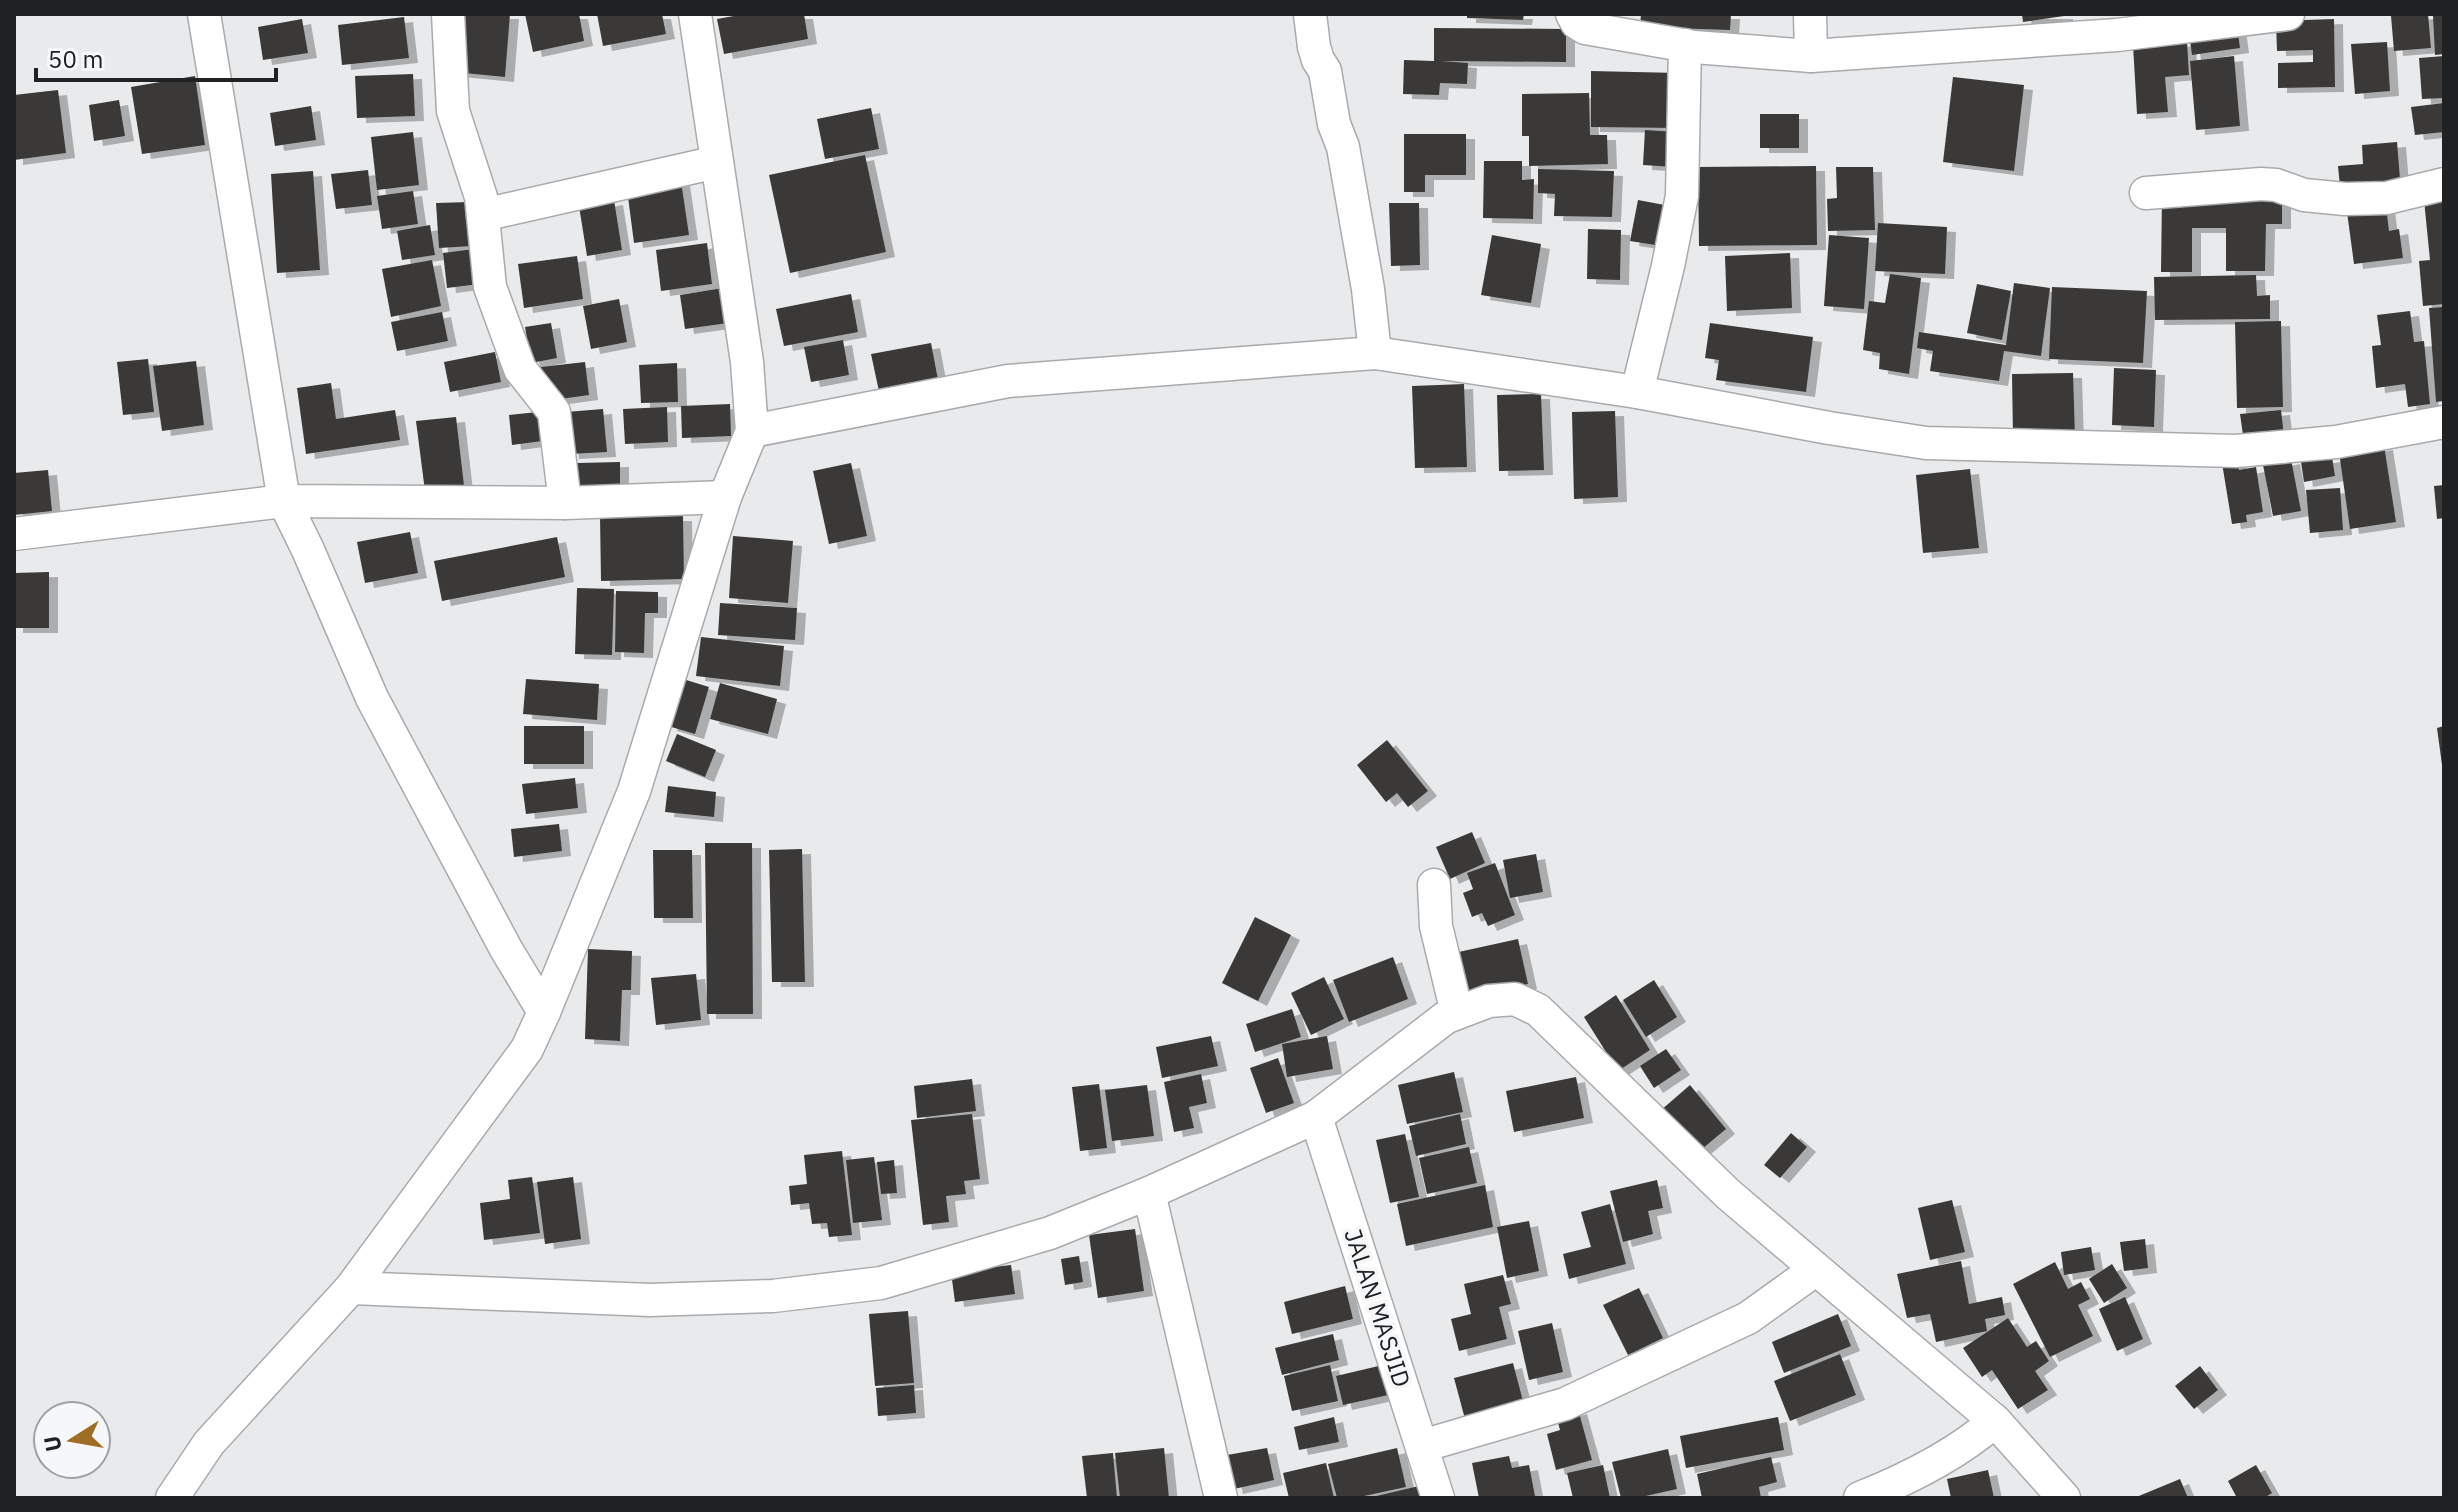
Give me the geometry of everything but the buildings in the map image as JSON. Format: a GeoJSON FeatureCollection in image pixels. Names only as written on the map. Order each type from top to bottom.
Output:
{"type":"FeatureCollection","features":[{"type":"Feature","properties":{"kind":"street"},"geometry":{"type":"LineString","coordinates":[[204,14],[284,501],[372,698],[506,949],[544,1012]]}},
{"type":"Feature","properties":{"kind":"street"},"geometry":{"type":"LineString","coordinates":[[448,14],[453,111],[481,197],[490,287],[520,369],[554,412],[565,503]]}},
{"type":"Feature","properties":{"kind":"street"},"geometry":{"type":"LineString","coordinates":[[172,1498],[209,1443],[351,1288],[527,1049],[634,791],[725,497],[752,431],[747,362],[695,14]]}},
{"type":"Feature","properties":{"kind":"street"},"geometry":{"type":"LineString","coordinates":[[1310,14],[1314,47],[1325,71],[1334,124],[1343,147],[1368,289],[1375,353]]}},
{"type":"Feature","properties":{"kind":"street"},"geometry":{"type":"LineString","coordinates":[[1572,14],[1577,23],[1585,28],[1685,45],[1811,56],[2116,24],[2288,14]]}},
{"type":"Feature","properties":{"kind":"street"},"geometry":{"type":"LineString","coordinates":[[1810,14],[1811,56]]}},
{"type":"Feature","properties":{"kind":"street"},"geometry":{"type":"LineString","coordinates":[[1637,392],[1682,196],[1685,45]]}},
{"type":"Feature","properties":{"kind":"street"},"geometry":{"type":"LineString","coordinates":[[483,215],[717,162]]}},
{"type":"Feature","properties":{"kind":"street"},"geometry":{"type":"LineString","coordinates":[[2146,193],[2261,184],[2276,185],[2304,195],[2345,199],[2387,198],[2444,184]]}},
{"type":"Feature","properties":{"kind":"street"},"geometry":{"type":"LineString","coordinates":[[752,431],[1008,381],[1375,353],[1637,392],[1926,443],[2236,451],[2336,442],[2444,422]]}},
{"type":"Feature","properties":{"kind":"street"},"geometry":{"type":"LineString","coordinates":[[14,534],[284,501],[565,503],[725,497]]}},
{"type":"Feature","properties":{"kind":"street"},"geometry":{"type":"LineString","coordinates":[[1434,885],[1436,926],[1457,1013]]}},
{"type":"Feature","properties":{"kind":"street"},"geometry":{"type":"LineString","coordinates":[[351,1288],[650,1300],[789,1295],[881,1283],[1050,1233],[1149,1193],[1316,1117],[1445,1018],[1489,1001],[1515,999],[1538,1010],[1728,1194],[1995,1421],[2064,1498]]}},
{"type":"Feature","properties":{"kind":"street","name":"JALAN MASJID"},"geometry":{"type":"LineString","coordinates":[[1316,1117],[1438,1498]]}},
{"type":"Feature","properties":{"kind":"street"},"geometry":{"type":"LineString","coordinates":[[1149,1193],[1221,1498]]}},
{"type":"Feature","properties":{"kind":"street"},"geometry":{"type":"LineString","coordinates":[[1422,1446],[1565,1404],[1748,1318],[1815,1270]]}},
{"type":"Feature","properties":{"kind":"street"},"geometry":{"type":"LineString","coordinates":[[1860,1498],[1968,1444],[1995,1421]]}}]}
